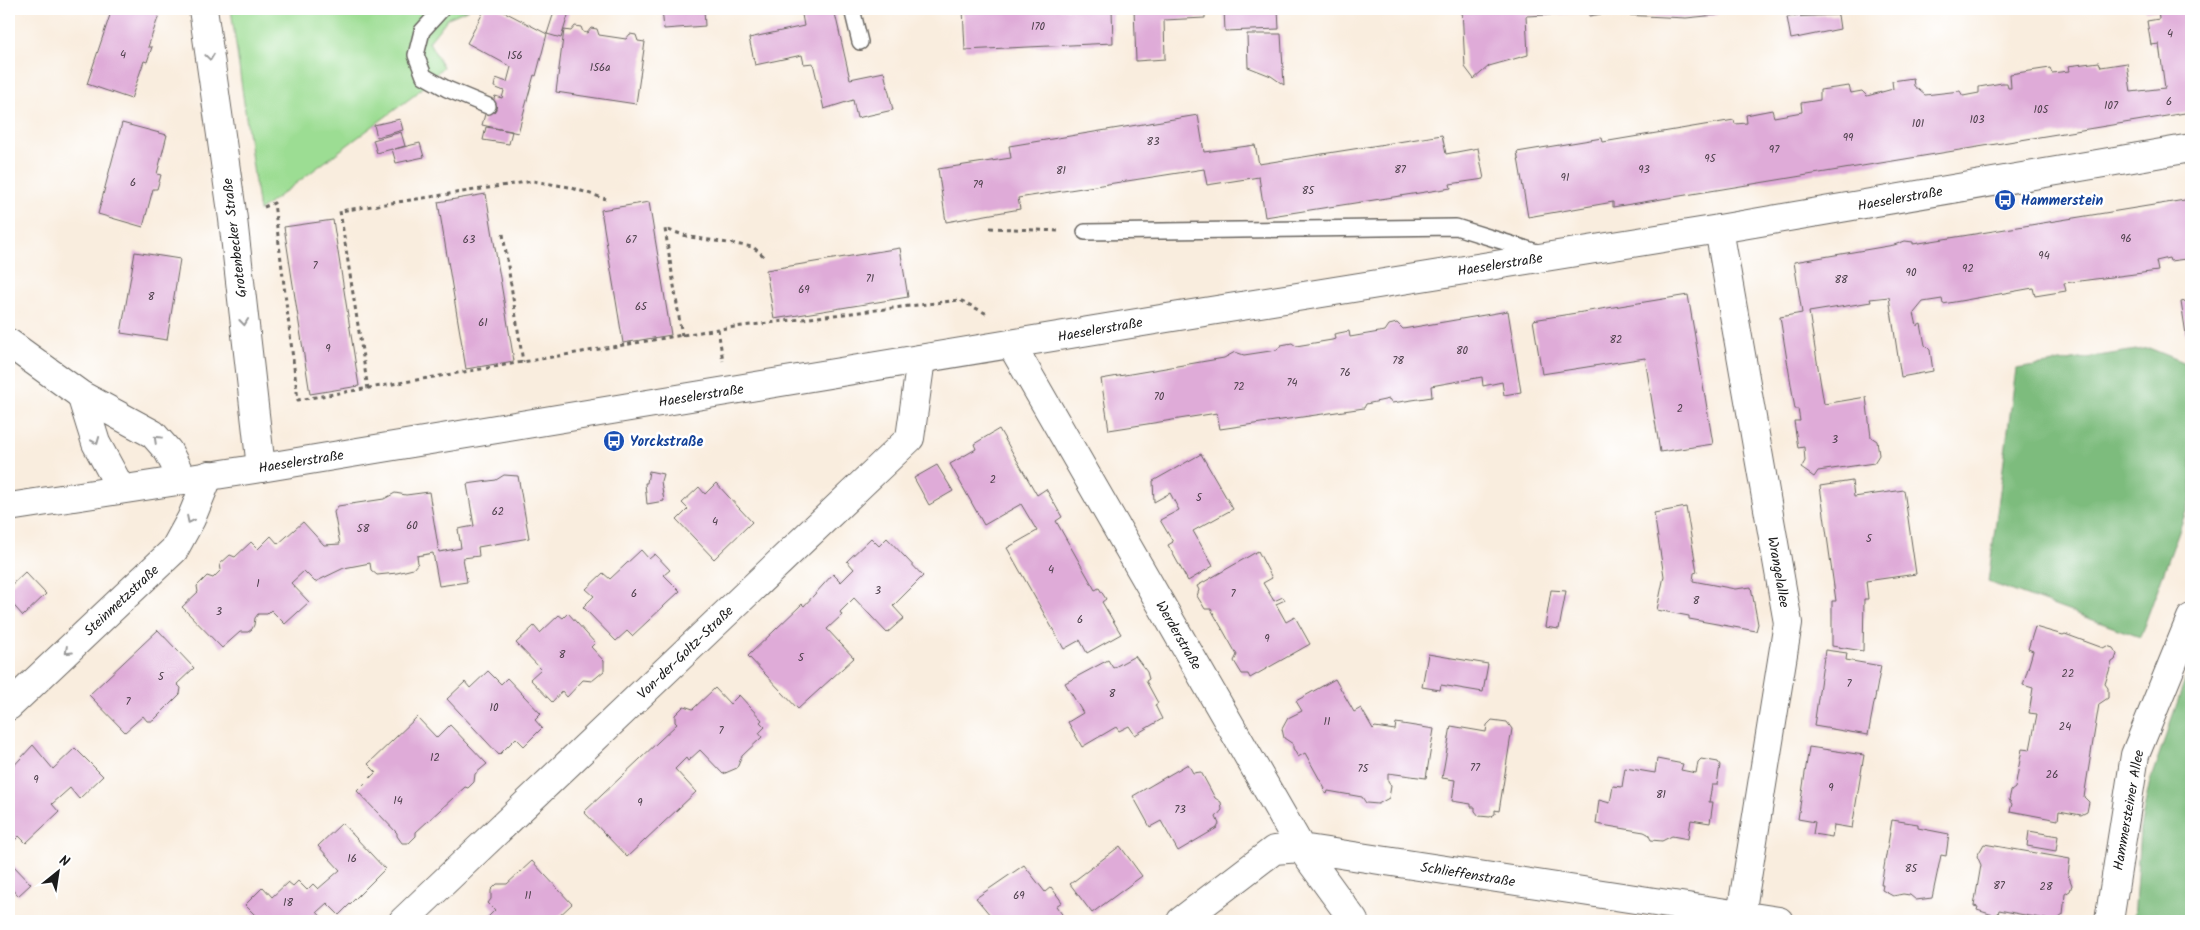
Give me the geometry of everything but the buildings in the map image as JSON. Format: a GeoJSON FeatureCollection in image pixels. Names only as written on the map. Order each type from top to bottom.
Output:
{"type":"FeatureCollection","features":[{"type":"Feature","properties":{"kind":"street","name":"Grotenbecker Straße"},"geometry":{"type":"LineString","coordinates":[[203,9],[233,219],[261,468]]}},
{"type":"Feature","properties":{"kind":"street","name":"Haeselerstraße"},"geometry":{"type":"LineString","coordinates":[[9,507],[261,468],[1719,229],[2191,148]]}},
{"type":"Feature","properties":{"kind":"street","name":"Wrangelallee"},"geometry":{"type":"LineString","coordinates":[[1719,229],[1788,623],[1741,915]]}},
{"type":"Feature","properties":{"kind":"street"},"geometry":{"type":"LineString","coordinates":[[9,343],[81,395],[153,434],[196,477]]}},
{"type":"Feature","properties":{"kind":"street","name":"Werderstraße"},"geometry":{"type":"LineString","coordinates":[[1011,344],[1301,848],[1354,921]]}},
{"type":"Feature","properties":{"kind":"street","name":"Von-der-Goltz-Straße"},"geometry":{"type":"LineString","coordinates":[[403,921],[910,438],[922,359]]}},
{"type":"Feature","properties":{"kind":"street"},"geometry":{"type":"LineString","coordinates":[[81,395],[96,443],[121,489]]}},
{"type":"Feature","properties":{"kind":"street","name":"Steinmetzstraße"},"geometry":{"type":"LineString","coordinates":[[9,706],[174,550],[191,519],[196,477]]}},
{"type":"Feature","properties":{"kind":"street","name":"Hammersteiner Allee"},"geometry":{"type":"LineString","coordinates":[[2109,921],[2135,755],[2191,618]]}},
{"type":"Feature","properties":{"kind":"street","name":"Schlieffenstraße"},"geometry":{"type":"LineString","coordinates":[[1180,921],[1274,850],[1301,848],[1779,921]]}},
{"type":"Feature","properties":{"kind":"lane"},"geometry":{"type":"LineString","coordinates":[[442,9],[422,31],[416,55],[424,76],[447,89],[488,106]]}},
{"type":"Feature","properties":{"kind":"lane"},"geometry":{"type":"LineString","coordinates":[[852,9],[860,42]]}},
{"type":"Feature","properties":{"kind":"lane"},"geometry":{"type":"LineString","coordinates":[[1085,232],[1456,227],[1551,256]]}},
{"type":"Feature","properties":{"kind":"path"},"geometry":{"type":"LineString","coordinates":[[368,389],[340,211],[533,181],[569,187],[606,199]]}},
{"type":"Feature","properties":{"kind":"path"},"geometry":{"type":"LineString","coordinates":[[274,203],[298,400],[718,329],[960,300]]}},
{"type":"Feature","properties":{"kind":"path"},"geometry":{"type":"LineString","coordinates":[[990,228],[1085,232]]}},
{"type":"Feature","properties":{"kind":"path"},"geometry":{"type":"LineString","coordinates":[[682,336],[665,229],[690,237],[753,247],[766,258]]}},
{"type":"Feature","properties":{"kind":"path"},"geometry":{"type":"LineString","coordinates":[[503,234],[523,362]]}},
{"type":"Feature","properties":{"kind":"green space"},"geometry":{"type":"Polygon","coordinates":[[[231,9],[469,9],[448,18],[429,42],[443,67],[416,94],[259,211],[231,9]]]}},
{"type":"Feature","properties":{"kind":"green space"},"geometry":{"type":"Polygon","coordinates":[[[2149,348],[2191,365],[2191,498],[2140,637],[1988,582],[2016,369],[2149,348]]]}},
{"type":"Feature","properties":{"kind":"green space"},"geometry":{"type":"Polygon","coordinates":[[[2191,663],[2191,921],[2134,921],[2140,829],[2150,781],[2191,663]]]}},
{"type":"Feature","properties":{"kind":"place","name":"Hammerstein"},"geometry":{"type":"Point","coordinates":[2005,200]}},
{"type":"Feature","properties":{"kind":"place","name":"Yorckstraße"},"geometry":{"type":"Point","coordinates":[614,441]}}]}
